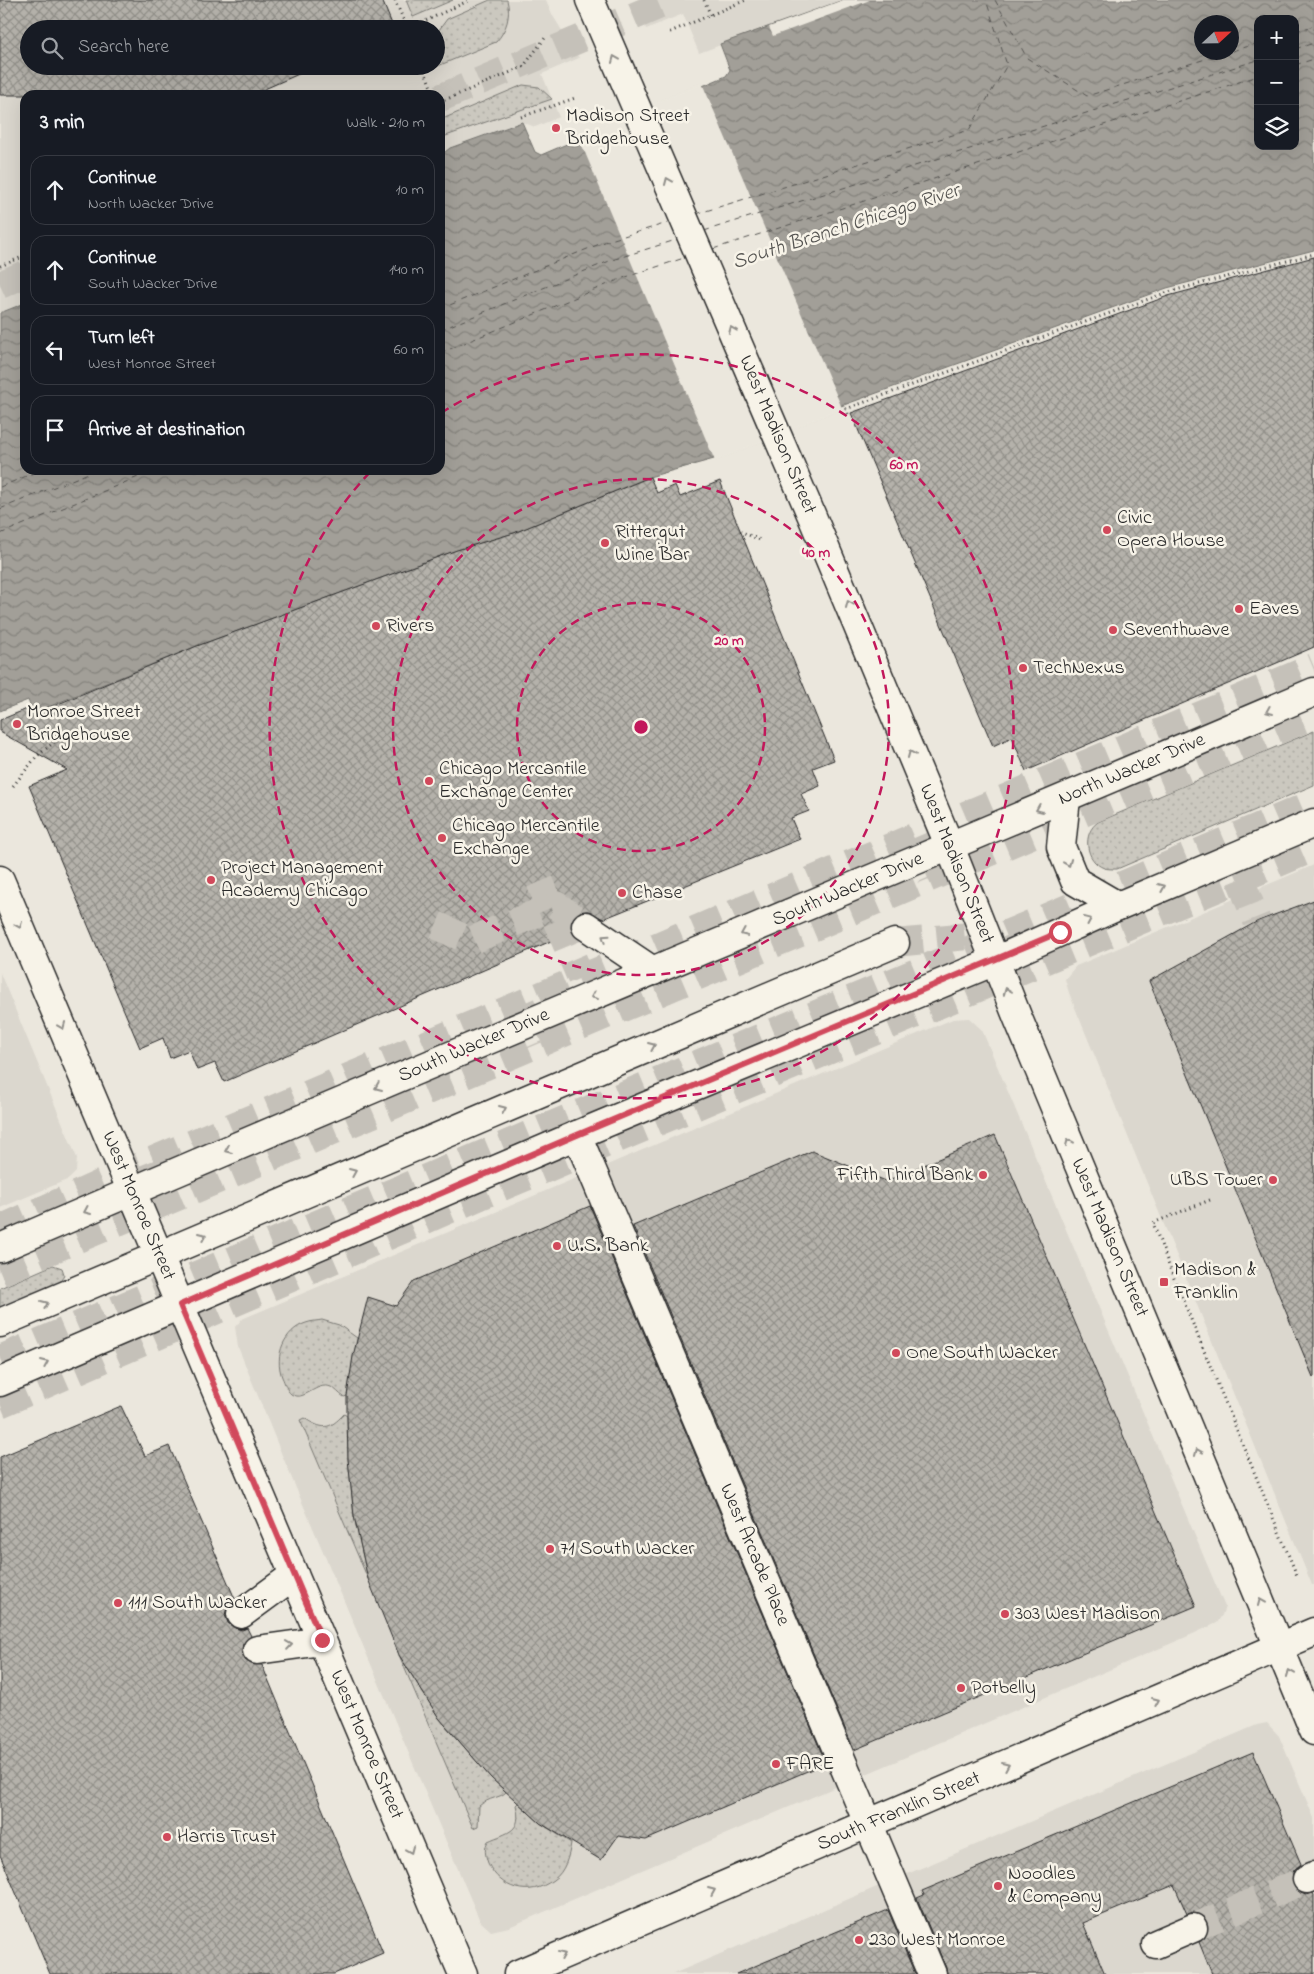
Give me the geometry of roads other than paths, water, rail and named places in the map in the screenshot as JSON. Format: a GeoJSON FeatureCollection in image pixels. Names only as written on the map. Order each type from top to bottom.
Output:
{"type":"FeatureCollection","features":[{"type":"Feature","properties":{"kind":"main road","name":"West Madison Street"},"geometry":{"type":"LineString","coordinates":[[590,0],[786,455],[950,847],[1314,1731]]}},
{"type":"Feature","properties":{"kind":"main road","name":"North Wacker Drive"},"geometry":{"type":"LineString","coordinates":[[950,847],[1314,692]]}},
{"type":"Feature","properties":{"kind":"main road"},"geometry":{"type":"LineString","coordinates":[[1066,798],[1062,846],[1075,881],[1118,906]]}},
{"type":"Feature","properties":{"kind":"main road"},"geometry":{"type":"LineString","coordinates":[[0,1382],[1314,823]]}},
{"type":"Feature","properties":{"kind":"main road","name":"South Wacker Drive"},"geometry":{"type":"LineString","coordinates":[[0,1248],[131,1191],[950,847]]}},
{"type":"Feature","properties":{"kind":"main road","name":"West Monroe Street"},"geometry":{"type":"LineString","coordinates":[[0,880],[464,1974]]}},
{"type":"Feature","properties":{"kind":"main road"},"geometry":{"type":"LineString","coordinates":[[586,926],[653,971]]}},
{"type":"Feature","properties":{"kind":"main road"},"geometry":{"type":"LineString","coordinates":[[0,1323],[895,943]]}},
{"type":"Feature","properties":{"kind":"main road","name":"West Arcade Place"},"geometry":{"type":"LineString","coordinates":[[577,1135],[932,1974]]}},
{"type":"Feature","properties":{"kind":"main road"},"geometry":{"type":"LineString","coordinates":[[241,1614],[294,1575]]}},
{"type":"Feature","properties":{"kind":"main road","name":"South Franklin Street"},"geometry":{"type":"LineString","coordinates":[[518,1974],[1314,1632]]}},
{"type":"Feature","properties":{"kind":"main road"},"geometry":{"type":"LineString","coordinates":[[256,1650],[322,1640]]}},
{"type":"Feature","properties":{"kind":"main road"},"geometry":{"type":"LineString","coordinates":[[1156,1944],[1193,1928]]}},
{"type":"Feature","properties":{"kind":"water","name":"South Branch Chicago River"},"geometry":{"type":"Polygon","coordinates":[[[843,0],[1314,0],[1314,250],[1167,288],[841,406],[714,459],[649,477],[514,533],[457,550],[197,646],[33,713],[28,700],[0,711],[0,313],[20,305],[20,475],[445,475],[445,152],[450,148],[522,122],[535,152],[541,155],[726,76],[730,70],[720,44],[843,0]]]}},
{"type":"Feature","properties":{"kind":"tunnel"},"geometry":{"type":"LineString","coordinates":[[445,96],[672,0]]}},
{"type":"Feature","properties":{"kind":"tunnel"},"geometry":{"type":"LineString","coordinates":[[0,285],[20,276]]}},
{"type":"Feature","properties":{"kind":"tunnel"},"geometry":{"type":"LineString","coordinates":[[0,1229],[144,1164],[1314,667]]}},
{"type":"Feature","properties":{"kind":"tunnel"},"geometry":{"type":"LineString","coordinates":[[0,1272],[1314,715]]}},
{"type":"Feature","properties":{"kind":"tunnel"},"geometry":{"type":"LineString","coordinates":[[0,1359],[1314,803]]}},
{"type":"Feature","properties":{"kind":"tunnel"},"geometry":{"type":"LineString","coordinates":[[914,838],[931,878]]}},
{"type":"Feature","properties":{"kind":"tunnel"},"geometry":{"type":"LineString","coordinates":[[0,1404],[483,1195],[1314,848]]}},
{"type":"Feature","properties":{"kind":"tunnel"},"geometry":{"type":"LineString","coordinates":[[1240,879],[1257,921]]}},
{"type":"Feature","properties":{"kind":"tunnel"},"geometry":{"type":"LineString","coordinates":[[540,882],[581,978]]}},
{"type":"Feature","properties":{"kind":"tunnel"},"geometry":{"type":"LineString","coordinates":[[436,925],[470,941],[556,905],[586,926]]}},
{"type":"Feature","properties":{"kind":"tunnel"},"geometry":{"type":"LineString","coordinates":[[1016,932],[1030,967]]}},
{"type":"Feature","properties":{"kind":"tunnel"},"geometry":{"type":"LineString","coordinates":[[895,943],[989,934]]}},
{"type":"Feature","properties":{"kind":"tunnel"},"geometry":{"type":"LineString","coordinates":[[521,1004],[538,1044]]}},
{"type":"Feature","properties":{"kind":"tunnel"},"geometry":{"type":"LineString","coordinates":[[144,1164],[160,1203]]}},
{"type":"Feature","properties":{"kind":"tunnel"},"geometry":{"type":"LineString","coordinates":[[1193,1928],[1307,1879]]}},
{"type":"Feature","properties":{"kind":"place","name":"Madison Street Bridgehouse"},"geometry":{"type":"Point","coordinates":[556,128]}},
{"type":"Feature","properties":{"kind":"place","name":"Civic Opera House"},"geometry":{"type":"Point","coordinates":[1107,530]}},
{"type":"Feature","properties":{"kind":"place","name":"Rittergut Wine Bar"},"geometry":{"type":"Point","coordinates":[605,543]}},
{"type":"Feature","properties":{"kind":"place","name":"Eaves"},"geometry":{"type":"Point","coordinates":[1239,609]}},
{"type":"Feature","properties":{"kind":"place","name":"Rivers"},"geometry":{"type":"Point","coordinates":[376,626]}},
{"type":"Feature","properties":{"kind":"place","name":"Seventhwave"},"geometry":{"type":"Point","coordinates":[1113,630]}},
{"type":"Feature","properties":{"kind":"place","name":"TechNexus"},"geometry":{"type":"Point","coordinates":[1023,668]}},
{"type":"Feature","properties":{"kind":"place","name":"Monroe Street Bridgehouse"},"geometry":{"type":"Point","coordinates":[17,724]}},
{"type":"Feature","properties":{"kind":"place","name":"Chicago Mercantile Exchange Center"},"geometry":{"type":"Point","coordinates":[429,781]}},
{"type":"Feature","properties":{"kind":"place","name":"Chicago Mercantile Exchange"},"geometry":{"type":"Point","coordinates":[442,838]}},
{"type":"Feature","properties":{"kind":"place","name":"Project Management Academy Chicago"},"geometry":{"type":"Point","coordinates":[211,880]}},
{"type":"Feature","properties":{"kind":"place","name":"Chase"},"geometry":{"type":"Point","coordinates":[622,893]}},
{"type":"Feature","properties":{"kind":"place","name":"Fifth Third Bank"},"geometry":{"type":"Point","coordinates":[983,1175]}},
{"type":"Feature","properties":{"kind":"place","name":"UBS Tower"},"geometry":{"type":"Point","coordinates":[1273,1180]}},
{"type":"Feature","properties":{"kind":"place","name":"U.S. Bank"},"geometry":{"type":"Point","coordinates":[557,1246]}},
{"type":"Feature","properties":{"kind":"place","name":"Madison & Franklin"},"geometry":{"type":"Point","coordinates":[1164,1282]}},
{"type":"Feature","properties":{"kind":"place","name":"One South Wacker"},"geometry":{"type":"Point","coordinates":[896,1353]}},
{"type":"Feature","properties":{"kind":"place","name":"71 South Wacker"},"geometry":{"type":"Point","coordinates":[550,1549]}},
{"type":"Feature","properties":{"kind":"place","name":"111 South Wacker"},"geometry":{"type":"Point","coordinates":[118,1603]}},
{"type":"Feature","properties":{"kind":"place","name":"303 West Madison"},"geometry":{"type":"Point","coordinates":[1005,1614]}},
{"type":"Feature","properties":{"kind":"place","name":"Potbelly"},"geometry":{"type":"Point","coordinates":[961,1688]}},
{"type":"Feature","properties":{"kind":"place","name":"FARE"},"geometry":{"type":"Point","coordinates":[776,1764]}},
{"type":"Feature","properties":{"kind":"place","name":"Harris Trust"},"geometry":{"type":"Point","coordinates":[167,1837]}},
{"type":"Feature","properties":{"kind":"place","name":"Noodles & Company"},"geometry":{"type":"Point","coordinates":[998,1886]}},
{"type":"Feature","properties":{"kind":"place","name":"230 West Monroe"},"geometry":{"type":"Point","coordinates":[859,1940]}}]}
